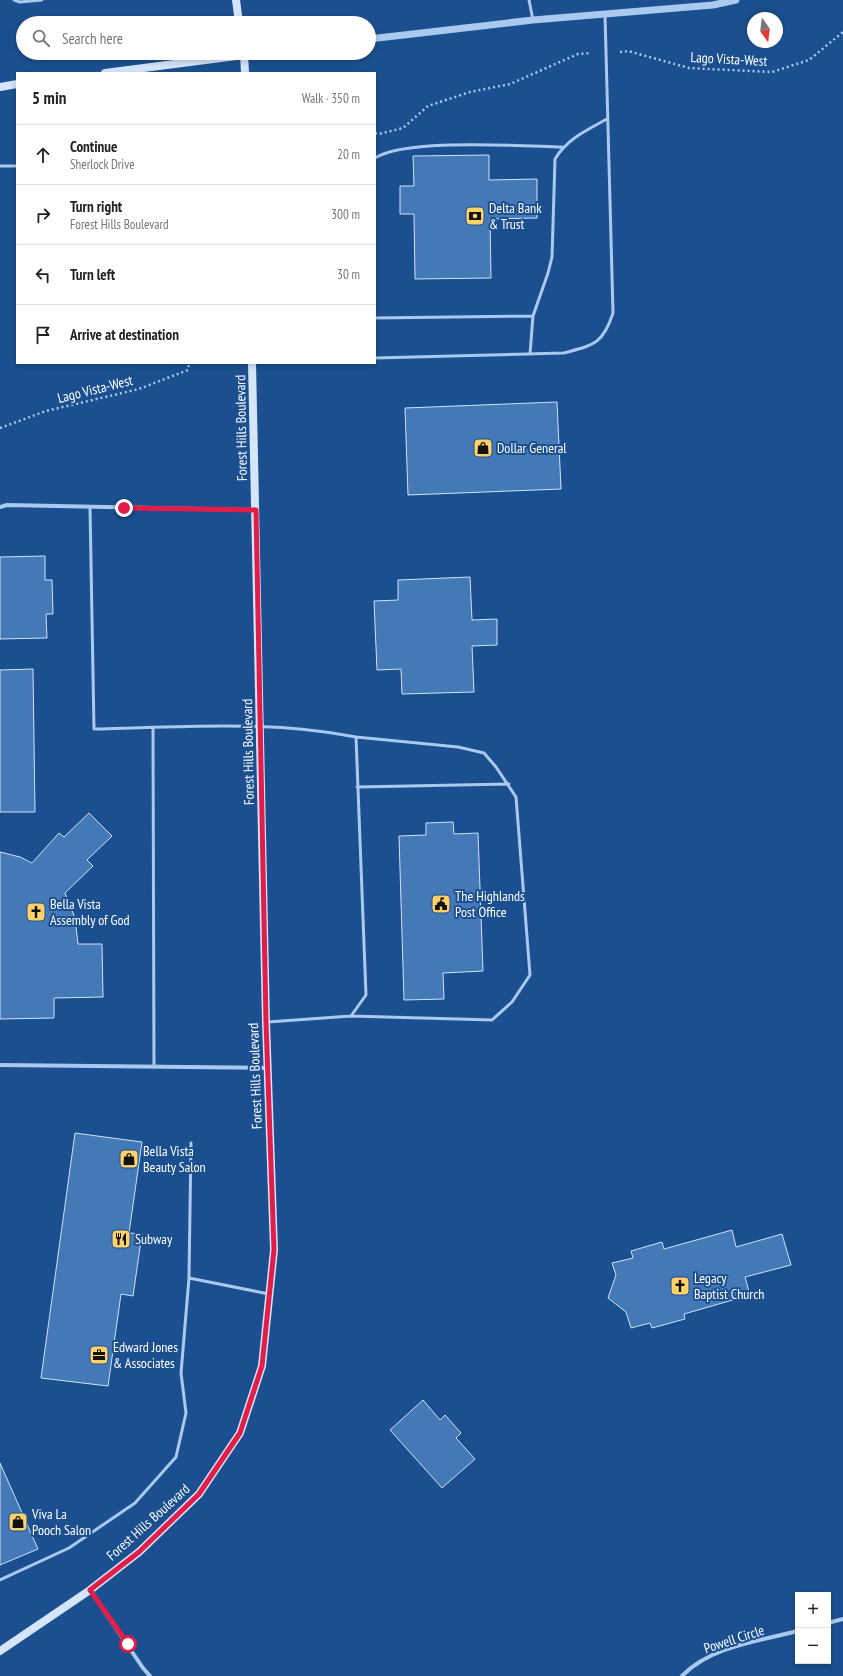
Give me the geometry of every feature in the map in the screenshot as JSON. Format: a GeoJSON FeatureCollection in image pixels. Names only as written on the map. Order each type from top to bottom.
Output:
{"type":"FeatureCollection","features":[{"type":"Feature","properties":{"kind":"main road"},"geometry":{"type":"LineString","coordinates":[[236,0],[238,16]]}},
{"type":"Feature","properties":{"kind":"main road"},"geometry":{"type":"LineString","coordinates":[[112,72],[200,60]]}},
{"type":"Feature","properties":{"kind":"main road"},"geometry":{"type":"LineString","coordinates":[[244,60],[245,72]]}},
{"type":"Feature","properties":{"kind":"main road"},"geometry":{"type":"LineString","coordinates":[[0,87],[16,84]]}},
{"type":"Feature","properties":{"kind":"main road","name":"Forest Hills Boulevard"},"geometry":{"type":"LineString","coordinates":[[0,1651],[90,1590],[139,1552],[199,1494],[240,1433],[262,1366],[274,1250],[266,1022],[261,725],[252,364]]}},
{"type":"Feature","properties":{"kind":"street"},"geometry":{"type":"LineString","coordinates":[[376,38],[534,20],[713,5],[736,0]]}},
{"type":"Feature","properties":{"kind":"street"},"geometry":{"type":"LineString","coordinates":[[0,507],[7,505],[256,510]]}},
{"type":"Feature","properties":{"kind":"street"},"geometry":{"type":"LineString","coordinates":[[0,1065],[268,1068]]}},
{"type":"Feature","properties":{"kind":"street"},"geometry":{"type":"LineString","coordinates":[[90,1590],[150,1676]]}},
{"type":"Feature","properties":{"kind":"street"},"geometry":{"type":"LineString","coordinates":[[831,1622],[843,1619]]}},
{"type":"Feature","properties":{"kind":"street","name":"Powell Circle"},"geometry":{"type":"LineString","coordinates":[[682,1676],[692,1666],[715,1654],[795,1632]]}},
{"type":"Feature","properties":{"kind":"lane"},"geometry":{"type":"LineString","coordinates":[[14,0],[20,2],[42,0]]}},
{"type":"Feature","properties":{"kind":"lane"},"geometry":{"type":"LineString","coordinates":[[529,0],[534,20]]}},
{"type":"Feature","properties":{"kind":"lane"},"geometry":{"type":"LineString","coordinates":[[376,358],[564,353],[592,346],[607,331],[613,313],[605,14]]}},
{"type":"Feature","properties":{"kind":"lane"},"geometry":{"type":"LineString","coordinates":[[530,354],[533,316],[552,257],[555,159],[562,147],[577,135],[608,119]]}},
{"type":"Feature","properties":{"kind":"lane"},"geometry":{"type":"LineString","coordinates":[[376,158],[405,149],[451,145],[562,147]]}},
{"type":"Feature","properties":{"kind":"lane"},"geometry":{"type":"LineString","coordinates":[[0,166],[16,166]]}},
{"type":"Feature","properties":{"kind":"lane"},"geometry":{"type":"LineString","coordinates":[[376,318],[533,316]]}},
{"type":"Feature","properties":{"kind":"lane"},"geometry":{"type":"LineString","coordinates":[[90,507],[94,729],[261,725],[322,730],[356,737],[458,747],[484,754],[509,784],[516,797],[530,974],[512,1002],[492,1020],[351,1016],[266,1022]]}},
{"type":"Feature","properties":{"kind":"lane"},"geometry":{"type":"LineString","coordinates":[[153,728],[154,1067]]}},
{"type":"Feature","properties":{"kind":"lane"},"geometry":{"type":"LineString","coordinates":[[351,1016],[366,995],[356,787],[356,737]]}},
{"type":"Feature","properties":{"kind":"lane"},"geometry":{"type":"LineString","coordinates":[[356,787],[509,784]]}},
{"type":"Feature","properties":{"kind":"lane"},"geometry":{"type":"LineString","coordinates":[[0,1580],[69,1548],[135,1503],[176,1457],[186,1413],[181,1373],[189,1278],[191,1143]]}},
{"type":"Feature","properties":{"kind":"lane"},"geometry":{"type":"LineString","coordinates":[[189,1278],[269,1294]]}},
{"type":"Feature","properties":{"kind":"path","name":"Lago Vista-West"},"geometry":{"type":"LineString","coordinates":[[628,51],[689,68],[772,72],[809,60],[843,32]]}},
{"type":"Feature","properties":{"kind":"path"},"geometry":{"type":"LineString","coordinates":[[376,133],[379,134],[403,128],[428,106],[470,92],[510,84],[578,54]]}},
{"type":"Feature","properties":{"kind":"path","name":"Lago Vista-West"},"geometry":{"type":"LineString","coordinates":[[0,428],[46,411],[139,389],[188,370],[189,364]]}},
{"type":"Feature","properties":{"kind":"building","name":"Delta Bank & Trust"},"geometry":{"type":"Polygon","coordinates":[[[489,155],[489,180],[537,179],[537,218],[490,219],[491,278],[415,279],[414,214],[400,214],[400,186],[414,186],[413,156],[489,155]]]}},
{"type":"Feature","properties":{"kind":"building","name":"Dollar General"},"geometry":{"type":"Polygon","coordinates":[[[557,402],[561,489],[408,495],[405,408],[557,402]]]}},
{"type":"Feature","properties":{"kind":"building"},"geometry":{"type":"Polygon","coordinates":[[[45,556],[45,580],[52,580],[53,614],[46,614],[47,638],[0,639],[0,557],[45,556]]]}},
{"type":"Feature","properties":{"kind":"building"},"geometry":{"type":"Polygon","coordinates":[[[470,577],[472,620],[497,619],[497,645],[472,646],[474,692],[402,694],[401,669],[377,670],[374,601],[398,600],[398,580],[470,577]]]}},
{"type":"Feature","properties":{"kind":"building"},"geometry":{"type":"Polygon","coordinates":[[[33,669],[35,812],[0,812],[0,670],[33,669]]]}},
{"type":"Feature","properties":{"kind":"building","name":"Bella Vista Assembly of God"},"geometry":{"type":"Polygon","coordinates":[[[89,813],[112,836],[87,860],[93,866],[65,893],[75,918],[78,944],[102,944],[103,997],[54,998],[54,1018],[0,1019],[0,852],[20,857],[32,863],[59,833],[64,837],[89,813]]]}},
{"type":"Feature","properties":{"kind":"building","name":"The Highlands Post Office"},"geometry":{"type":"Polygon","coordinates":[[[453,822],[454,834],[478,833],[483,971],[443,973],[444,999],[404,1000],[399,836],[426,835],[426,823],[453,822]]]}},
{"type":"Feature","properties":{"kind":"building"},"geometry":{"type":"Polygon","coordinates":[[[75,1133],[142,1142],[129,1233],[142,1234],[133,1296],[121,1294],[108,1386],[41,1378],[75,1133]]]}},
{"type":"Feature","properties":{"kind":"building","name":"Legacy Baptist Church"},"geometry":{"type":"Polygon","coordinates":[[[732,1230],[736,1247],[782,1234],[791,1265],[745,1277],[750,1295],[684,1314],[685,1319],[652,1328],[650,1323],[631,1328],[626,1312],[608,1298],[616,1275],[612,1263],[633,1258],[631,1251],[662,1242],[664,1249],[732,1230]]]}},
{"type":"Feature","properties":{"kind":"building"},"geometry":{"type":"Polygon","coordinates":[[[423,1400],[440,1420],[445,1415],[461,1433],[456,1438],[475,1459],[442,1488],[390,1430],[423,1400]]]}},
{"type":"Feature","properties":{"kind":"building"},"geometry":{"type":"Polygon","coordinates":[[[0,1463],[38,1549],[0,1565],[0,1463]]]}},
{"type":"Feature","properties":{"kind":"place","name":"Delta Bank & Trust"},"geometry":{"type":"Point","coordinates":[475,216]}},
{"type":"Feature","properties":{"kind":"place","name":"Dollar General"},"geometry":{"type":"Point","coordinates":[483,448]}},
{"type":"Feature","properties":{"kind":"place","name":"The Highlands Post Office"},"geometry":{"type":"Point","coordinates":[441,904]}},
{"type":"Feature","properties":{"kind":"place","name":"Bella Vista Assembly of God"},"geometry":{"type":"Point","coordinates":[36,912]}},
{"type":"Feature","properties":{"kind":"place","name":"Bella Vista Beauty Salon"},"geometry":{"type":"Point","coordinates":[129,1159]}},
{"type":"Feature","properties":{"kind":"place","name":"Subway"},"geometry":{"type":"Point","coordinates":[121,1239]}},
{"type":"Feature","properties":{"kind":"place","name":"Legacy Baptist Church"},"geometry":{"type":"Point","coordinates":[680,1286]}},
{"type":"Feature","properties":{"kind":"place","name":"Edward Jones & Associates"},"geometry":{"type":"Point","coordinates":[99,1355]}},
{"type":"Feature","properties":{"kind":"place","name":"Viva La Pooch Salon"},"geometry":{"type":"Point","coordinates":[18,1522]}},
{"type":"Feature","properties":{"kind":"route"},"geometry":{"type":"LineString","coordinates":[[124,508],[256,510],[266,1022],[268,1036],[274,1250],[262,1366],[240,1433],[199,1494],[139,1552],[90,1590],[128,1644]]}}]}
